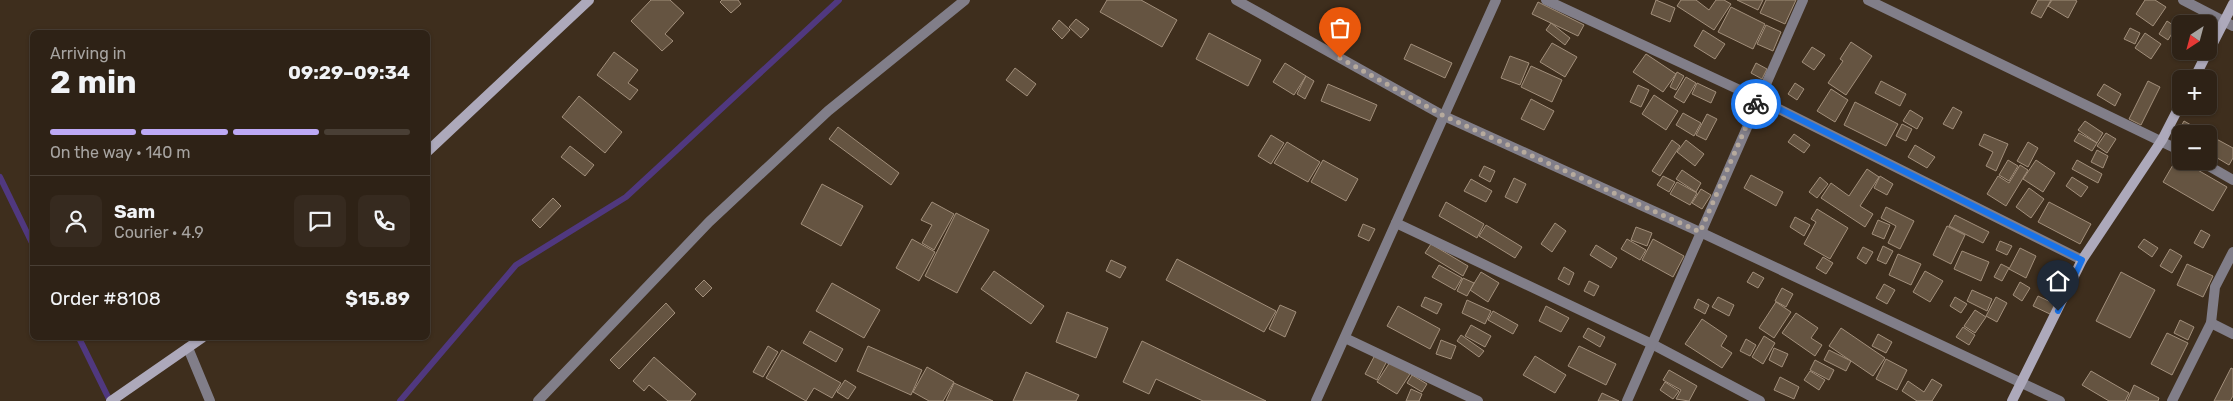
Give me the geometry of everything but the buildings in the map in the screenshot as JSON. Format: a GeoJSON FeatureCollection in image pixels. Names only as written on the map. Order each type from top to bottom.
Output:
{"type":"FeatureCollection","features":[{"type":"Feature","properties":{"kind":"main road"},"geometry":{"type":"LineString","coordinates":[[430,149],[588,0]]}},
{"type":"Feature","properties":{"kind":"main road"},"geometry":{"type":"LineString","coordinates":[[2218,38],[2229,23],[2233,4]]}},
{"type":"Feature","properties":{"kind":"main road"},"geometry":{"type":"LineString","coordinates":[[2012,401],[2082,260],[2162,140],[2175,115]]}},
{"type":"Feature","properties":{"kind":"main road"},"geometry":{"type":"LineString","coordinates":[[111,401],[199,340]]}},
{"type":"Feature","properties":{"kind":"street"},"geometry":{"type":"LineString","coordinates":[[538,401],[730,202],[828,111],[965,0]]}},
{"type":"Feature","properties":{"kind":"street"},"geometry":{"type":"LineString","coordinates":[[1236,0],[1444,116],[1700,232],[2060,401]]}},
{"type":"Feature","properties":{"kind":"street"},"geometry":{"type":"LineString","coordinates":[[1316,401],[1496,0]]}},
{"type":"Feature","properties":{"kind":"street"},"geometry":{"type":"LineString","coordinates":[[1546,0],[1759,99],[2082,260]]}},
{"type":"Feature","properties":{"kind":"street"},"geometry":{"type":"LineString","coordinates":[[1626,401],[1803,0]]}},
{"type":"Feature","properties":{"kind":"street"},"geometry":{"type":"LineString","coordinates":[[1868,0],[2172,146]]}},
{"type":"Feature","properties":{"kind":"street"},"geometry":{"type":"LineString","coordinates":[[2183,0],[2229,23]]}},
{"type":"Feature","properties":{"kind":"street"},"geometry":{"type":"LineString","coordinates":[[2216,170],[2233,180]]}},
{"type":"Feature","properties":{"kind":"street"},"geometry":{"type":"LineString","coordinates":[[1396,224],[1652,344],[1760,401]]}},
{"type":"Feature","properties":{"kind":"street"},"geometry":{"type":"LineString","coordinates":[[2172,401],[2211,323],[2215,287],[2233,252]]}},
{"type":"Feature","properties":{"kind":"street"},"geometry":{"type":"LineString","coordinates":[[2211,323],[2233,334]]}},
{"type":"Feature","properties":{"kind":"street"},"geometry":{"type":"LineString","coordinates":[[1345,338],[1478,401]]}},
{"type":"Feature","properties":{"kind":"street"},"geometry":{"type":"LineString","coordinates":[[188,348],[210,401]]}},
{"type":"Feature","properties":{"kind":"waterway"},"geometry":{"type":"LineString","coordinates":[[400,401],[516,265],[626,197],[839,0]]}},
{"type":"Feature","properties":{"kind":"waterway"},"geometry":{"type":"LineString","coordinates":[[0,177],[30,239]]}},
{"type":"Feature","properties":{"kind":"waterway"},"geometry":{"type":"LineString","coordinates":[[80,340],[110,401]]}},
{"type":"Feature","properties":{"kind":"way so far"},"geometry":{"type":"LineString","coordinates":[[1340,58],[1444,116],[1700,232],[1756,104]]}},
{"type":"Feature","properties":{"kind":"route"},"geometry":{"type":"LineString","coordinates":[[1756,104],[1759,99],[2082,260],[2058,311]]}}]}
